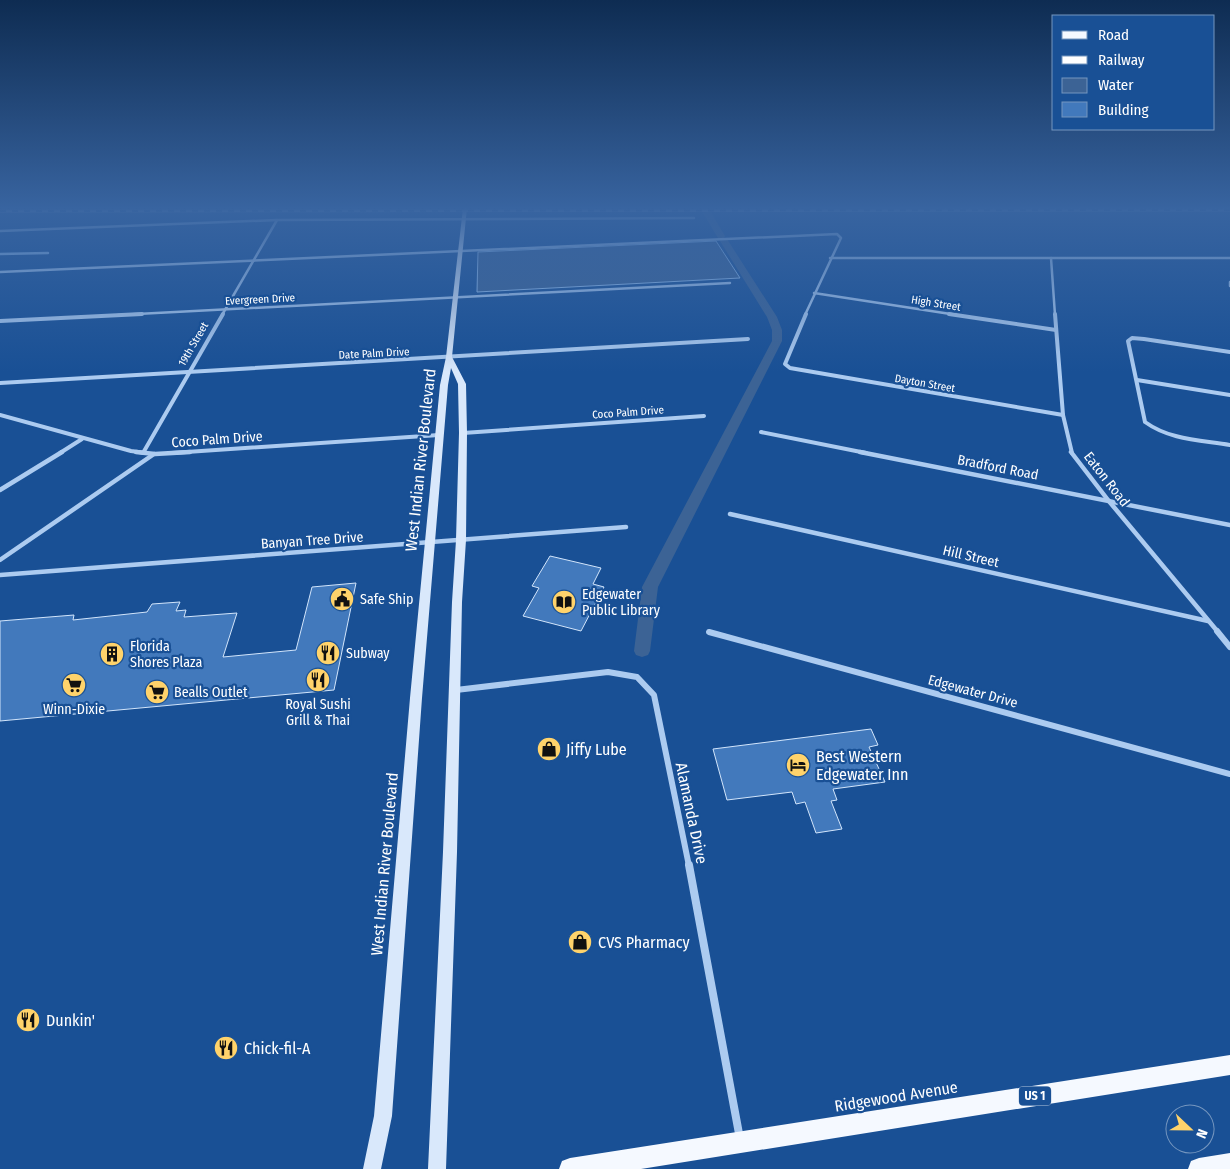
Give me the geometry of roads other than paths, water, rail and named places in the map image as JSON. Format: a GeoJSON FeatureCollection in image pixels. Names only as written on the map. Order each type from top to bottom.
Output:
{"type":"FeatureCollection","features":[{"type":"Feature","properties":{"kind":"main road"},"geometry":{"type":"LineString","coordinates":[[449,357],[459,263]]}},
{"type":"Feature","properties":{"kind":"main road","name":"West Indian River Boulevard"},"geometry":{"type":"LineString","coordinates":[[437,1169],[441,1109],[456,690],[463,433],[462,384],[449,357]]}},
{"type":"Feature","properties":{"kind":"main road","name":"West Indian River Boulevard"},"geometry":{"type":"LineString","coordinates":[[372,1169],[382,1116],[439,435],[449,357]]}},
{"type":"Feature","properties":{"kind":"main road","name":"Ridgewood Avenue"},"geometry":{"type":"LineString","coordinates":[[570,1169],[1230,1065]]}},
{"type":"Feature","properties":{"kind":"main road"},"geometry":{"type":"LineString","coordinates":[[1199,1169],[1230,1164]]}},
{"type":"Feature","properties":{"kind":"street"},"geometry":{"type":"LineString","coordinates":[[0,272],[217,263]]}},
{"type":"Feature","properties":{"kind":"street","name":"19th Street"},"geometry":{"type":"LineString","coordinates":[[143,453],[252,263]]}},
{"type":"Feature","properties":{"kind":"street"},"geometry":{"type":"LineString","coordinates":[[814,293],[828,263]]}},
{"type":"Feature","properties":{"kind":"street","name":"Eaton Road"},"geometry":{"type":"LineString","coordinates":[[1051,263],[1063,416],[1071,451],[1108,500],[1230,647]]}},
{"type":"Feature","properties":{"kind":"street","name":"Evergreen Drive"},"geometry":{"type":"LineString","coordinates":[[0,321],[456,299],[730,283]]}},
{"type":"Feature","properties":{"kind":"street","name":"High Street"},"geometry":{"type":"LineString","coordinates":[[814,293],[1056,330]]}},
{"type":"Feature","properties":{"kind":"street","name":"Dayton Street"},"geometry":{"type":"LineString","coordinates":[[814,293],[785,364],[790,368],[1063,416]]}},
{"type":"Feature","properties":{"kind":"street"},"geometry":{"type":"LineString","coordinates":[[1230,352],[1132,338],[1128,341],[1145,422],[1153,429],[1164,434],[1230,445]]}},
{"type":"Feature","properties":{"kind":"street","name":"Date Palm Drive"},"geometry":{"type":"LineString","coordinates":[[0,383],[748,339]]}},
{"type":"Feature","properties":{"kind":"street"},"geometry":{"type":"LineString","coordinates":[[1137,380],[1230,395]]}},
{"type":"Feature","properties":{"kind":"street","name":"Coco Palm Drive"},"geometry":{"type":"LineString","coordinates":[[0,415],[82,439],[155,454],[439,435]]}},
{"type":"Feature","properties":{"kind":"street","name":"Coco Palm Drive"},"geometry":{"type":"LineString","coordinates":[[463,433],[704,416]]}},
{"type":"Feature","properties":{"kind":"street","name":"Bradford Road"},"geometry":{"type":"LineString","coordinates":[[761,432],[1230,525]]}},
{"type":"Feature","properties":{"kind":"street"},"geometry":{"type":"LineString","coordinates":[[0,490],[82,439]]}},
{"type":"Feature","properties":{"kind":"street"},"geometry":{"type":"LineString","coordinates":[[0,560],[155,454]]}},
{"type":"Feature","properties":{"kind":"street","name":"Hill Street"},"geometry":{"type":"LineString","coordinates":[[730,514],[1208,621]]}},
{"type":"Feature","properties":{"kind":"street","name":"Banyan Tree Drive"},"geometry":{"type":"LineString","coordinates":[[0,575],[626,527]]}},
{"type":"Feature","properties":{"kind":"street","name":"Edgewater Drive"},"geometry":{"type":"LineString","coordinates":[[709,632],[1230,774]]}},
{"type":"Feature","properties":{"kind":"street","name":"Alamanda Drive"},"geometry":{"type":"LineString","coordinates":[[456,690],[608,672],[637,677],[654,695],[693,886],[740,1142]]}},
{"type":"Feature","properties":{"kind":"water"},"geometry":{"type":"Polygon","coordinates":[[[478,263],[730,263],[740,278],[477,292],[478,263]]]}},
{"type":"Feature","properties":{"kind":"waterway"},"geometry":{"type":"LineString","coordinates":[[642,651],[650,587],[777,341],[777,330],[772,317],[738,263]]}},
{"type":"Feature","properties":{"kind":"place","name":"Safe Ship"},"geometry":{"type":"Point","coordinates":[342,599]}},
{"type":"Feature","properties":{"kind":"place","name":"Edgewater Public Library"},"geometry":{"type":"Point","coordinates":[564,602]}},
{"type":"Feature","properties":{"kind":"place","name":"Subway"},"geometry":{"type":"Point","coordinates":[328,653]}},
{"type":"Feature","properties":{"kind":"place","name":"Florida Shores Plaza"},"geometry":{"type":"Point","coordinates":[112,654]}},
{"type":"Feature","properties":{"kind":"place","name":"Royal Sushi Grill & Thai"},"geometry":{"type":"Point","coordinates":[318,680]}},
{"type":"Feature","properties":{"kind":"place","name":"Winn-Dixie"},"geometry":{"type":"Point","coordinates":[74,685]}},
{"type":"Feature","properties":{"kind":"place","name":"Bealls Outlet"},"geometry":{"type":"Point","coordinates":[157,692]}},
{"type":"Feature","properties":{"kind":"place","name":"Jiffy Lube"},"geometry":{"type":"Point","coordinates":[549,749]}},
{"type":"Feature","properties":{"kind":"place","name":"Best Western Edgewater Inn"},"geometry":{"type":"Point","coordinates":[798,765]}},
{"type":"Feature","properties":{"kind":"place","name":"CVS Pharmacy"},"geometry":{"type":"Point","coordinates":[580,942]}},
{"type":"Feature","properties":{"kind":"place","name":"Dunkin'"},"geometry":{"type":"Point","coordinates":[28,1020]}},
{"type":"Feature","properties":{"kind":"place","name":"Chick-fil-A"},"geometry":{"type":"Point","coordinates":[226,1048]}}]}
